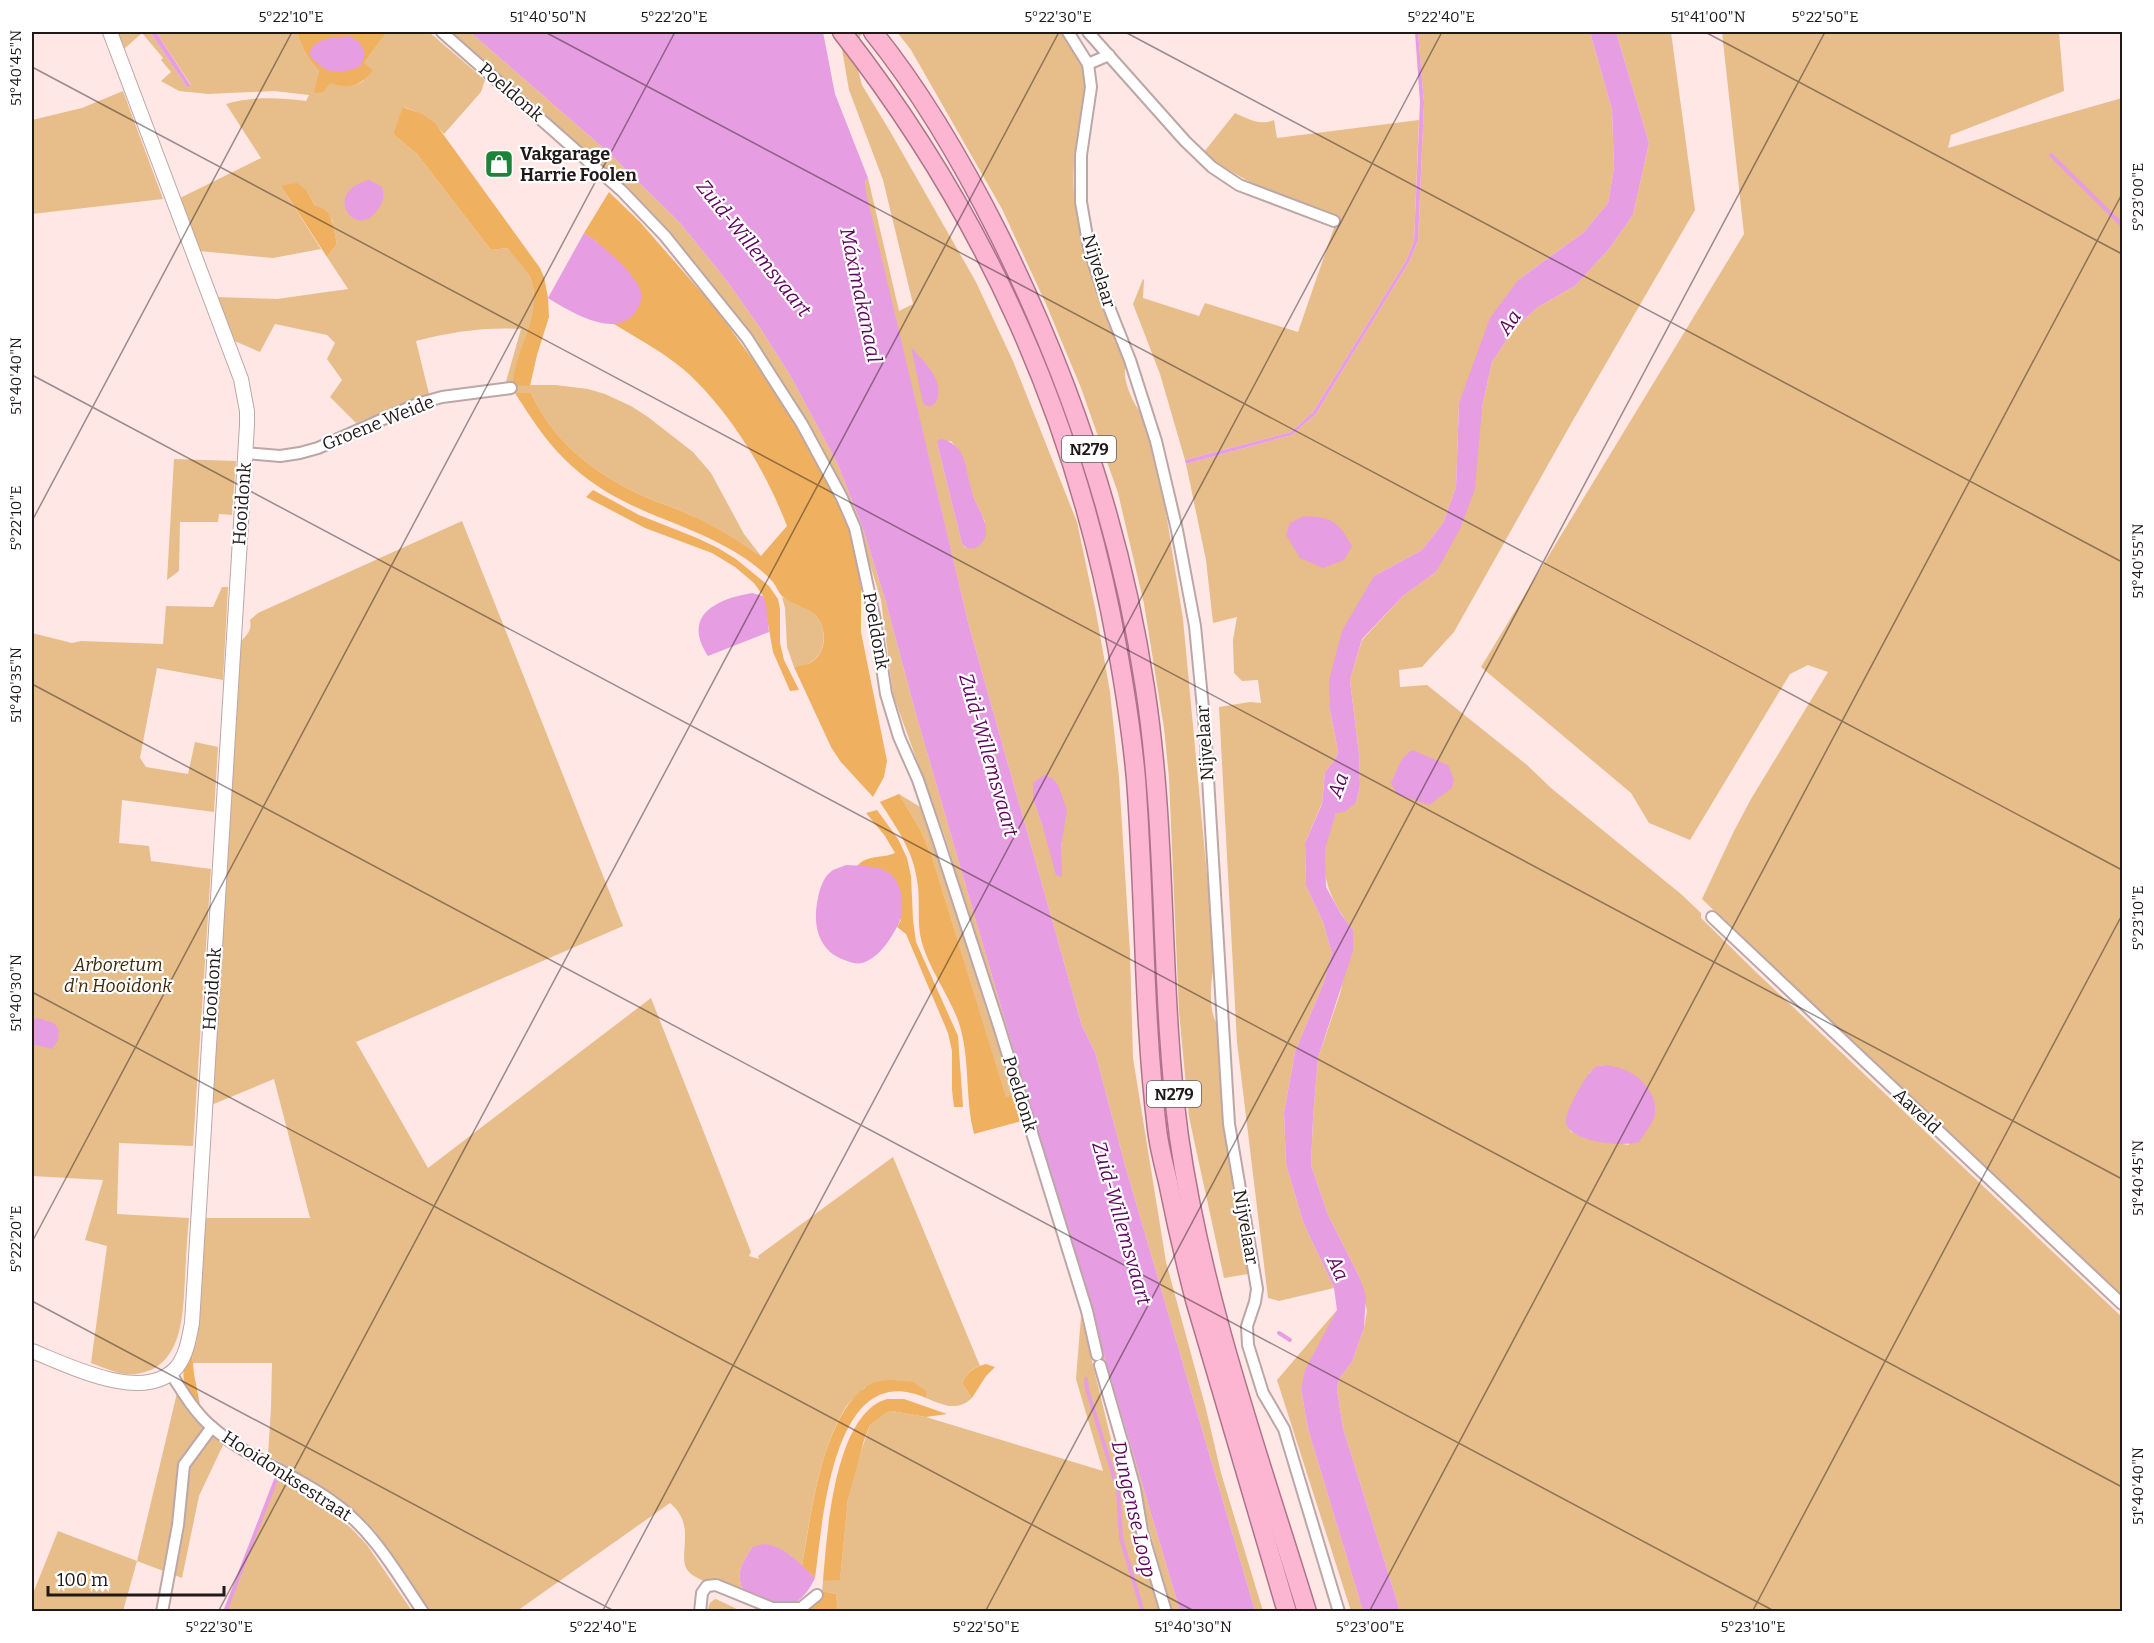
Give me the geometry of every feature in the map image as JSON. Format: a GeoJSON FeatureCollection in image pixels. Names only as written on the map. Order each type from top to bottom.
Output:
{"type":"FeatureCollection","features":[{"type":"Feature","properties":{"kind":"highway","name":"N279"},"geometry":{"type":"LineString","coordinates":[[842,32],[906,120],[975,232],[1001,284],[1052,404],[1091,523],[1126,693],[1136,776],[1150,1060],[1157,1133],[1183,1253],[1287,1611]]}},
{"type":"Feature","properties":{"kind":"highway","name":"N279"},"geometry":{"type":"LineString","coordinates":[[873,32],[890,54],[975,188],[1029,297],[1069,393],[1111,524],[1145,689],[1154,774],[1170,1058],[1180,1140],[1211,1298],[1306,1611]]}},
{"type":"Feature","properties":{"kind":"street"},"geometry":{"type":"LineString","coordinates":[[110,32],[241,379],[247,411],[245,453]]}},
{"type":"Feature","properties":{"kind":"street","name":"Poeldonk"},"geometry":{"type":"LineString","coordinates":[[442,32],[614,183],[664,236],[747,338],[802,424],[842,498],[855,528],[875,620],[886,694],[899,737],[918,780],[939,838],[1087,1311],[1098,1360],[1135,1489],[1142,1532],[1166,1611]]}},
{"type":"Feature","properties":{"kind":"street","name":"Nijvelaar"},"geometry":{"type":"LineString","coordinates":[[1068,32],[1088,64],[1091,87],[1081,155],[1081,190],[1089,248],[1103,292],[1130,360],[1156,441],[1177,530],[1195,626],[1205,729],[1229,1124],[1257,1289],[1246,1335],[1259,1383],[1283,1426],[1339,1611]]}},
{"type":"Feature","properties":{"kind":"street"},"geometry":{"type":"LineString","coordinates":[[1088,32],[1185,141],[1212,167],[1239,185],[1334,221]]}},
{"type":"Feature","properties":{"kind":"street"},"geometry":{"type":"LineString","coordinates":[[1088,64],[1109,54]]}},
{"type":"Feature","properties":{"kind":"street","name":"Groene Weide"},"geometry":{"type":"LineString","coordinates":[[245,453],[280,456],[300,453],[318,448],[417,404],[442,397],[511,388]]}},
{"type":"Feature","properties":{"kind":"street","name":"Hooidonk"},"geometry":{"type":"LineString","coordinates":[[170,1372],[184,1354],[192,1323],[245,453]]}},
{"type":"Feature","properties":{"kind":"street","name":"Aaveld"},"geometry":{"type":"LineString","coordinates":[[1712,917],[2122,1304]]}},
{"type":"Feature","properties":{"kind":"street"},"geometry":{"type":"LineString","coordinates":[[32,1351],[113,1381],[132,1384],[148,1382],[170,1372]]}},
{"type":"Feature","properties":{"kind":"street","name":"Hooidonksestraat"},"geometry":{"type":"LineString","coordinates":[[170,1372],[212,1427],[241,1448],[333,1501],[363,1526],[423,1611]]}},
{"type":"Feature","properties":{"kind":"street"},"geometry":{"type":"LineString","coordinates":[[162,1611],[178,1525],[184,1465],[212,1427]]}},
{"type":"Feature","properties":{"kind":"street"},"geometry":{"type":"LineString","coordinates":[[700,1611],[702,1593],[706,1587],[716,1585],[772,1608],[801,1608],[817,1594]]}},
{"type":"Feature","properties":{"kind":"green space"},"geometry":{"type":"Polygon","coordinates":[[[117,32],[150,32],[187,87],[191,85],[156,32],[297,32],[305,53],[319,71],[315,91],[330,82],[348,86],[364,80],[364,63],[387,32],[429,32],[485,80],[481,92],[444,134],[426,118],[404,107],[393,134],[417,154],[491,250],[507,248],[530,277],[533,289],[533,317],[513,385],[556,385],[588,389],[631,406],[648,417],[693,452],[711,473],[744,534],[761,556],[699,520],[608,478],[577,455],[563,441],[540,411],[531,393],[506,393],[505,385],[521,329],[468,331],[416,341],[429,394],[356,423],[330,397],[342,380],[327,359],[335,343],[327,335],[275,324],[260,352],[230,339],[216,297],[277,299],[348,289],[327,257],[337,244],[332,220],[315,206],[307,191],[281,186],[321,249],[273,258],[199,251],[180,198],[261,158],[226,104],[256,99],[306,101],[309,95],[274,91],[208,94],[179,91],[161,81],[171,72],[161,60],[163,58],[142,33],[124,49],[117,32]]]}},
{"type":"Feature","properties":{"kind":"green space"},"geometry":{"type":"Polygon","coordinates":[[[447,32],[470,32],[609,153],[680,223],[727,281],[760,328],[790,375],[838,465],[862,526],[885,599],[917,718],[1037,1131],[1180,1611],[1172,1611],[1081,1287],[945,837],[893,695],[881,600],[858,526],[805,423],[667,234],[447,32]]]}},
{"type":"Feature","properties":{"kind":"green space"},"geometry":{"type":"Polygon","coordinates":[[[839,32],[865,32],[860,36],[856,62],[862,85],[976,282],[1013,361],[1077,522],[1110,692],[1119,777],[1130,953],[1133,1058],[1166,1262],[1221,1473],[1263,1611],[1255,1611],[1125,1165],[1095,1052],[1082,1026],[969,626],[864,188],[868,178],[899,311],[913,304],[883,180],[849,90],[839,32]],[[951,441],[937,443],[962,544],[966,548],[985,522],[972,494],[963,459],[951,441]],[[1033,799],[1061,876],[1061,847],[1066,809],[1033,799]]]}},
{"type":"Feature","properties":{"kind":"green space"},"geometry":{"type":"Polygon","coordinates":[[[897,32],[1059,32],[1072,45],[1081,60],[1085,89],[1074,160],[1075,204],[1089,266],[1126,365],[1127,384],[1144,416],[1164,500],[1183,619],[1215,961],[1211,1003],[1218,1025],[1248,1274],[1224,1278],[1189,1117],[1179,1012],[1169,778],[1164,728],[1144,604],[1118,493],[1081,388],[1046,304],[1002,209],[911,50],[897,32]]]}},
{"type":"Feature","properties":{"kind":"green space"},"geometry":{"type":"Polygon","coordinates":[[[1418,32],[1590,32],[1612,110],[1614,168],[1608,203],[1584,232],[1518,280],[1459,403],[1456,487],[1443,523],[1422,550],[1374,576],[1330,710],[1338,751],[1336,758],[1325,772],[1322,803],[1305,843],[1306,886],[1323,922],[1332,954],[1323,984],[1295,1052],[1284,1112],[1286,1164],[1303,1222],[1334,1288],[1279,1301],[1268,1298],[1237,1042],[1219,707],[1250,702],[1261,703],[1258,680],[1242,681],[1234,673],[1233,640],[1237,617],[1213,623],[1206,560],[1186,464],[1292,435],[1316,414],[1409,262],[1418,241],[1424,103],[1418,32]]]}},
{"type":"Feature","properties":{"kind":"green space"},"geometry":{"type":"Polygon","coordinates":[[[1616,32],[1671,32],[1695,210],[1454,632],[1422,667],[1399,670],[1400,687],[1427,685],[1681,894],[1701,913],[1701,918],[1758,974],[2122,1317],[2122,1611],[1400,1611],[1343,1428],[1337,1389],[1339,1379],[1352,1362],[1364,1328],[1367,1311],[1359,1276],[1328,1215],[1311,1165],[1318,1058],[1340,994],[1353,930],[1330,892],[1324,861],[1326,844],[1336,813],[1356,803],[1360,786],[1359,754],[1350,680],[1362,640],[1403,596],[1436,572],[1482,407],[1492,362],[1514,329],[1538,307],[1575,286],[1609,249],[1633,215],[1649,143],[1616,32]],[[1607,1065],[1598,1066],[1590,1072],[1570,1131],[1584,1138],[1629,1145],[1607,1065]]]}},
{"type":"Feature","properties":{"kind":"green space"},"geometry":{"type":"Polygon","coordinates":[[[1722,32],[2059,32],[2064,91],[1951,135],[1948,148],[2122,98],[2122,1297],[1702,899],[1751,799],[1828,672],[1808,665],[1790,674],[1690,840],[1649,823],[1631,793],[1481,667],[1744,234],[1722,32]]]}},
{"type":"Feature","properties":{"kind":"green space"},"geometry":{"type":"Polygon","coordinates":[[[123,91],[163,199],[32,214],[32,120],[82,108],[123,91]]]}},
{"type":"Feature","properties":{"kind":"green space"},"geometry":{"type":"Polygon","coordinates":[[[1235,113],[1259,122],[1274,120],[1277,138],[1419,120],[1414,241],[1406,261],[1313,412],[1291,432],[1185,460],[1160,374],[1133,304],[1143,279],[1143,298],[1199,316],[1205,303],[1298,332],[1337,219],[1251,182],[1204,152],[1235,113]]]}},
{"type":"Feature","properties":{"kind":"green space"},"geometry":{"type":"Polygon","coordinates":[[[174,459],[236,461],[232,515],[219,514],[218,522],[180,522],[179,571],[167,580],[174,459]]]}},
{"type":"Feature","properties":{"kind":"green space"},"geometry":{"type":"Polygon","coordinates":[[[462,521],[623,926],[356,1042],[428,1168],[651,998],[751,1252],[749,1256],[759,1259],[758,1256],[893,1157],[980,1366],[969,1372],[962,1383],[972,1398],[961,1405],[944,1405],[926,1398],[926,1391],[865,1387],[846,1407],[829,1443],[817,1484],[802,1566],[790,1555],[752,1547],[740,1569],[744,1594],[706,1582],[688,1571],[684,1558],[683,1521],[670,1503],[517,1611],[429,1611],[375,1531],[343,1501],[268,1455],[272,1363],[193,1363],[192,1352],[197,1340],[202,1218],[310,1218],[274,1079],[209,1106],[241,641],[249,632],[250,620],[258,613],[462,521]]]}},
{"type":"Feature","properties":{"kind":"green space","name":"Arboretum d'n Hooidonk"},"geometry":{"type":"Polygon","coordinates":[[[222,587],[228,587],[223,680],[157,668],[140,758],[146,767],[188,774],[195,742],[218,747],[214,812],[122,800],[119,843],[149,846],[151,861],[211,869],[193,1146],[119,1143],[117,1214],[189,1218],[181,1323],[172,1350],[163,1362],[152,1370],[125,1374],[91,1363],[107,1246],[85,1240],[103,1180],[32,1176],[32,633],[72,643],[81,641],[163,644],[166,606],[213,607],[222,587]]]}},
{"type":"Feature","properties":{"kind":"green space"},"geometry":{"type":"Polygon","coordinates":[[[782,597],[812,612],[822,627],[824,641],[822,648],[819,655],[806,665],[794,667],[787,647],[785,608],[782,597]]]}},
{"type":"Feature","properties":{"kind":"green space"},"geometry":{"type":"Polygon","coordinates":[[[899,794],[925,810],[1017,1095],[1006,1098],[932,857],[921,831],[899,794]]]}},
{"type":"Feature","properties":{"kind":"green space"},"geometry":{"type":"Polygon","coordinates":[[[1337,1310],[1301,1389],[1308,1429],[1363,1611],[1351,1611],[1277,1380],[1337,1310]]]}},
{"type":"Feature","properties":{"kind":"green space"},"geometry":{"type":"Polygon","coordinates":[[[1081,1316],[1120,1476],[1162,1611],[838,1611],[836,1594],[822,1591],[823,1581],[840,1579],[848,1499],[856,1466],[870,1425],[886,1413],[892,1411],[926,1417],[1103,1471],[1076,1379],[1081,1316]]]}},
{"type":"Feature","properties":{"kind":"green space"},"geometry":{"type":"Polygon","coordinates":[[[177,1393],[224,1443],[199,1496],[182,1578],[137,1561],[177,1393]]]}},
{"type":"Feature","properties":{"kind":"green space"},"geometry":{"type":"Polygon","coordinates":[[[279,1476],[351,1528],[367,1545],[412,1611],[227,1611],[279,1476]]]}},
{"type":"Feature","properties":{"kind":"green space"},"geometry":{"type":"Polygon","coordinates":[[[58,1531],[137,1561],[123,1611],[32,1612],[32,1596],[58,1531]]]}},
{"type":"Feature","properties":{"kind":"green space"},"geometry":{"type":"Polygon","coordinates":[[[716,1599],[741,1611],[708,1611],[712,1601],[716,1599]]]}},
{"type":"Feature","properties":{"kind":"shaded area"},"geometry":{"type":"Polygon","coordinates":[[[297,32],[387,32],[364,63],[373,70],[364,80],[349,86],[330,83],[323,92],[317,93],[314,92],[319,71],[305,53],[297,32]]]}},
{"type":"Feature","properties":{"kind":"shaded area"},"geometry":{"type":"Polygon","coordinates":[[[403,107],[422,114],[435,123],[540,268],[548,298],[549,317],[530,386],[513,385],[518,358],[528,332],[534,305],[534,291],[530,277],[507,248],[491,250],[417,154],[393,134],[403,107]]]}},
{"type":"Feature","properties":{"kind":"shaded area"},"geometry":{"type":"Polygon","coordinates":[[[297,183],[307,191],[315,206],[326,211],[332,220],[337,244],[327,257],[281,186],[297,183]]]}},
{"type":"Feature","properties":{"kind":"shaded area"},"geometry":{"type":"Polygon","coordinates":[[[609,192],[640,222],[716,309],[753,360],[817,459],[850,524],[861,588],[861,632],[887,761],[884,777],[873,797],[840,761],[831,747],[794,667],[815,660],[822,648],[824,633],[814,614],[785,599],[767,576],[734,551],[611,495],[582,475],[550,443],[515,393],[531,393],[540,411],[563,441],[577,455],[608,478],[708,524],[761,556],[787,526],[759,466],[722,410],[675,362],[612,323],[622,322],[598,243],[584,233],[609,192]]]}},
{"type":"Feature","properties":{"kind":"shaded area"},"geometry":{"type":"Polygon","coordinates":[[[593,490],[639,515],[718,548],[736,559],[769,586],[778,599],[780,643],[784,660],[799,690],[790,691],[773,652],[763,596],[754,583],[735,567],[712,553],[645,528],[586,497],[593,490]]]}},
{"type":"Feature","properties":{"kind":"shaded area"},"geometry":{"type":"Polygon","coordinates":[[[899,794],[921,831],[932,857],[1006,1097],[1017,1095],[1025,1120],[974,1134],[969,1108],[966,1056],[958,1019],[930,965],[922,943],[919,928],[918,888],[912,859],[903,839],[880,802],[899,794]]]}},
{"type":"Feature","properties":{"kind":"shaded area"},"geometry":{"type":"Polygon","coordinates":[[[877,810],[898,839],[907,858],[911,876],[916,942],[958,1036],[963,1107],[954,1107],[952,1051],[948,1033],[906,934],[897,927],[901,920],[857,866],[870,858],[895,853],[885,836],[866,813],[877,810]]]}},
{"type":"Feature","properties":{"kind":"shaded area"},"geometry":{"type":"Polygon","coordinates":[[[192,1352],[200,1405],[186,1386],[183,1374],[192,1352]]]}},
{"type":"Feature","properties":{"kind":"shaded area"},"geometry":{"type":"Polygon","coordinates":[[[986,1364],[995,1367],[986,1376],[972,1398],[962,1383],[971,1370],[986,1364]]]}},
{"type":"Feature","properties":{"kind":"shaded area"},"geometry":{"type":"Polygon","coordinates":[[[889,1380],[913,1382],[926,1391],[926,1398],[895,1391],[870,1401],[852,1422],[838,1451],[829,1485],[815,1578],[802,1566],[815,1495],[829,1443],[839,1420],[852,1400],[867,1386],[889,1380]]]}},
{"type":"Feature","properties":{"kind":"shaded area"},"geometry":{"type":"Polygon","coordinates":[[[887,1399],[904,1399],[947,1414],[926,1417],[892,1411],[870,1425],[848,1499],[840,1580],[823,1581],[831,1507],[845,1451],[855,1427],[869,1409],[887,1399]]]}},
{"type":"Feature","properties":{"kind":"shaded area"},"geometry":{"type":"Polygon","coordinates":[[[822,1591],[836,1594],[838,1611],[811,1611],[822,1591]]]}},
{"type":"Feature","properties":{"kind":"water"},"geometry":{"type":"Polygon","coordinates":[[[150,32],[156,32],[191,86],[187,87],[150,32]]]}},
{"type":"Feature","properties":{"kind":"water"},"geometry":{"type":"Polygon","coordinates":[[[470,32],[823,32],[835,94],[868,178],[865,188],[969,626],[1082,1026],[1095,1052],[1125,1165],[1255,1611],[1180,1611],[1037,1131],[917,718],[885,599],[862,526],[838,465],[790,375],[760,328],[727,281],[680,223],[609,153],[470,32]]]}},
{"type":"Feature","properties":{"kind":"water"},"geometry":{"type":"Polygon","coordinates":[[[1415,32],[1418,32],[1424,103],[1418,241],[1409,262],[1316,414],[1292,435],[1186,464],[1185,460],[1291,432],[1313,412],[1406,261],[1414,241],[1420,102],[1415,32]]]}},
{"type":"Feature","properties":{"kind":"water","name":"Aa"},"geometry":{"type":"Polygon","coordinates":[[[1590,32],[1616,32],[1649,143],[1633,215],[1609,249],[1575,286],[1538,307],[1514,329],[1492,362],[1482,407],[1475,489],[1460,529],[1436,572],[1403,596],[1362,639],[1350,680],[1359,754],[1360,786],[1356,803],[1344,812],[1336,813],[1325,849],[1326,887],[1353,930],[1353,951],[1318,1058],[1311,1165],[1328,1215],[1359,1276],[1366,1296],[1364,1328],[1352,1362],[1339,1379],[1337,1389],[1343,1428],[1400,1611],[1363,1611],[1308,1429],[1301,1389],[1305,1370],[1337,1310],[1334,1288],[1303,1222],[1286,1164],[1284,1112],[1295,1052],[1323,984],[1332,954],[1323,922],[1306,886],[1305,843],[1322,804],[1325,772],[1336,758],[1338,751],[1330,710],[1329,680],[1342,631],[1374,576],[1422,550],[1443,523],[1456,487],[1459,403],[1490,318],[1518,280],[1584,232],[1608,203],[1614,168],[1612,110],[1590,32]]]}},
{"type":"Feature","properties":{"kind":"water"},"geometry":{"type":"Polygon","coordinates":[[[350,36],[360,43],[365,53],[361,66],[346,71],[332,71],[320,66],[309,54],[315,44],[320,41],[350,36]]]}},
{"type":"Feature","properties":{"kind":"water"},"geometry":{"type":"Polygon","coordinates":[[[369,180],[382,187],[381,204],[370,218],[361,220],[353,218],[347,212],[346,195],[354,186],[369,180]]]}},
{"type":"Feature","properties":{"kind":"water"},"geometry":{"type":"Polygon","coordinates":[[[584,233],[614,256],[638,285],[641,302],[628,320],[617,323],[593,321],[548,298],[584,233]]]}},
{"type":"Feature","properties":{"kind":"water"},"geometry":{"type":"Polygon","coordinates":[[[911,347],[931,371],[938,385],[937,399],[932,405],[926,406],[923,403],[911,347]]]}},
{"type":"Feature","properties":{"kind":"water"},"geometry":{"type":"Polygon","coordinates":[[[941,439],[950,442],[961,453],[973,497],[986,526],[984,540],[974,548],[962,544],[937,443],[941,439]]]}},
{"type":"Feature","properties":{"kind":"water"},"geometry":{"type":"Polygon","coordinates":[[[1304,516],[1322,518],[1338,526],[1352,546],[1344,560],[1323,568],[1300,558],[1286,535],[1290,523],[1304,516]]]}},
{"type":"Feature","properties":{"kind":"water"},"geometry":{"type":"Polygon","coordinates":[[[752,593],[763,596],[769,632],[708,656],[701,642],[699,630],[701,620],[707,611],[727,600],[752,593]]]}},
{"type":"Feature","properties":{"kind":"water"},"geometry":{"type":"Polygon","coordinates":[[[1412,750],[1448,765],[1454,780],[1452,788],[1429,805],[1397,794],[1391,783],[1402,759],[1412,750]]]}},
{"type":"Feature","properties":{"kind":"water"},"geometry":{"type":"Polygon","coordinates":[[[1044,775],[1052,778],[1058,785],[1067,810],[1061,847],[1062,877],[1056,875],[1033,799],[1033,783],[1044,775]]]}},
{"type":"Feature","properties":{"kind":"water"},"geometry":{"type":"Polygon","coordinates":[[[846,865],[875,867],[889,873],[895,879],[902,898],[898,925],[886,945],[869,960],[861,963],[847,961],[829,951],[819,936],[817,927],[816,908],[823,882],[833,870],[846,865]]]}},
{"type":"Feature","properties":{"kind":"water"},"geometry":{"type":"Polygon","coordinates":[[[38,1018],[54,1023],[59,1030],[58,1040],[52,1049],[32,1044],[32,1020],[38,1018]]]}},
{"type":"Feature","properties":{"kind":"water"},"geometry":{"type":"Polygon","coordinates":[[[1607,1065],[1635,1075],[1646,1085],[1653,1098],[1654,1118],[1639,1142],[1622,1144],[1598,1142],[1577,1135],[1566,1123],[1568,1111],[1582,1083],[1597,1066],[1607,1065]]]}},
{"type":"Feature","properties":{"kind":"water"},"geometry":{"type":"Polygon","coordinates":[[[764,1544],[785,1552],[815,1578],[801,1599],[785,1605],[744,1594],[740,1569],[752,1547],[764,1544]]]}},
{"type":"Feature","properties":{"kind":"waterway"},"geometry":{"type":"LineString","coordinates":[[2051,155],[2122,225]]}},
{"type":"Feature","properties":{"kind":"waterway","name":"Dungense Loop"},"geometry":{"type":"LineString","coordinates":[[1279,1333],[1290,1340]]}},
{"type":"Feature","properties":{"kind":"waterway","name":"Dungense Loop"},"geometry":{"type":"LineString","coordinates":[[1086,1379],[1087,1389],[1118,1490],[1121,1538],[1143,1612]]}},
{"type":"Feature","properties":{"kind":"waterway"},"geometry":{"type":"LineString","coordinates":[[225,1612],[277,1477]]}},
{"type":"Feature","properties":{"kind":"place","name":"Vakgarage Harrie Foolen"},"geometry":{"type":"Point","coordinates":[499,164]}},
{"type":"Feature","properties":{"kind":"water label","name":"Zuid-Willemsvaart"},"geometry":{"type":"Point","coordinates":[754,248]}},
{"type":"Feature","properties":{"kind":"water label","name":"Máximakanaal"},"geometry":{"type":"Point","coordinates":[861,295]}},
{"type":"Feature","properties":{"kind":"water label","name":"Zuid-Willemsvaart"},"geometry":{"type":"Point","coordinates":[989,755]}},
{"type":"Feature","properties":{"kind":"water label","name":"Zuid-Willemsvaart"},"geometry":{"type":"Point","coordinates":[1122,1223]}}]}
